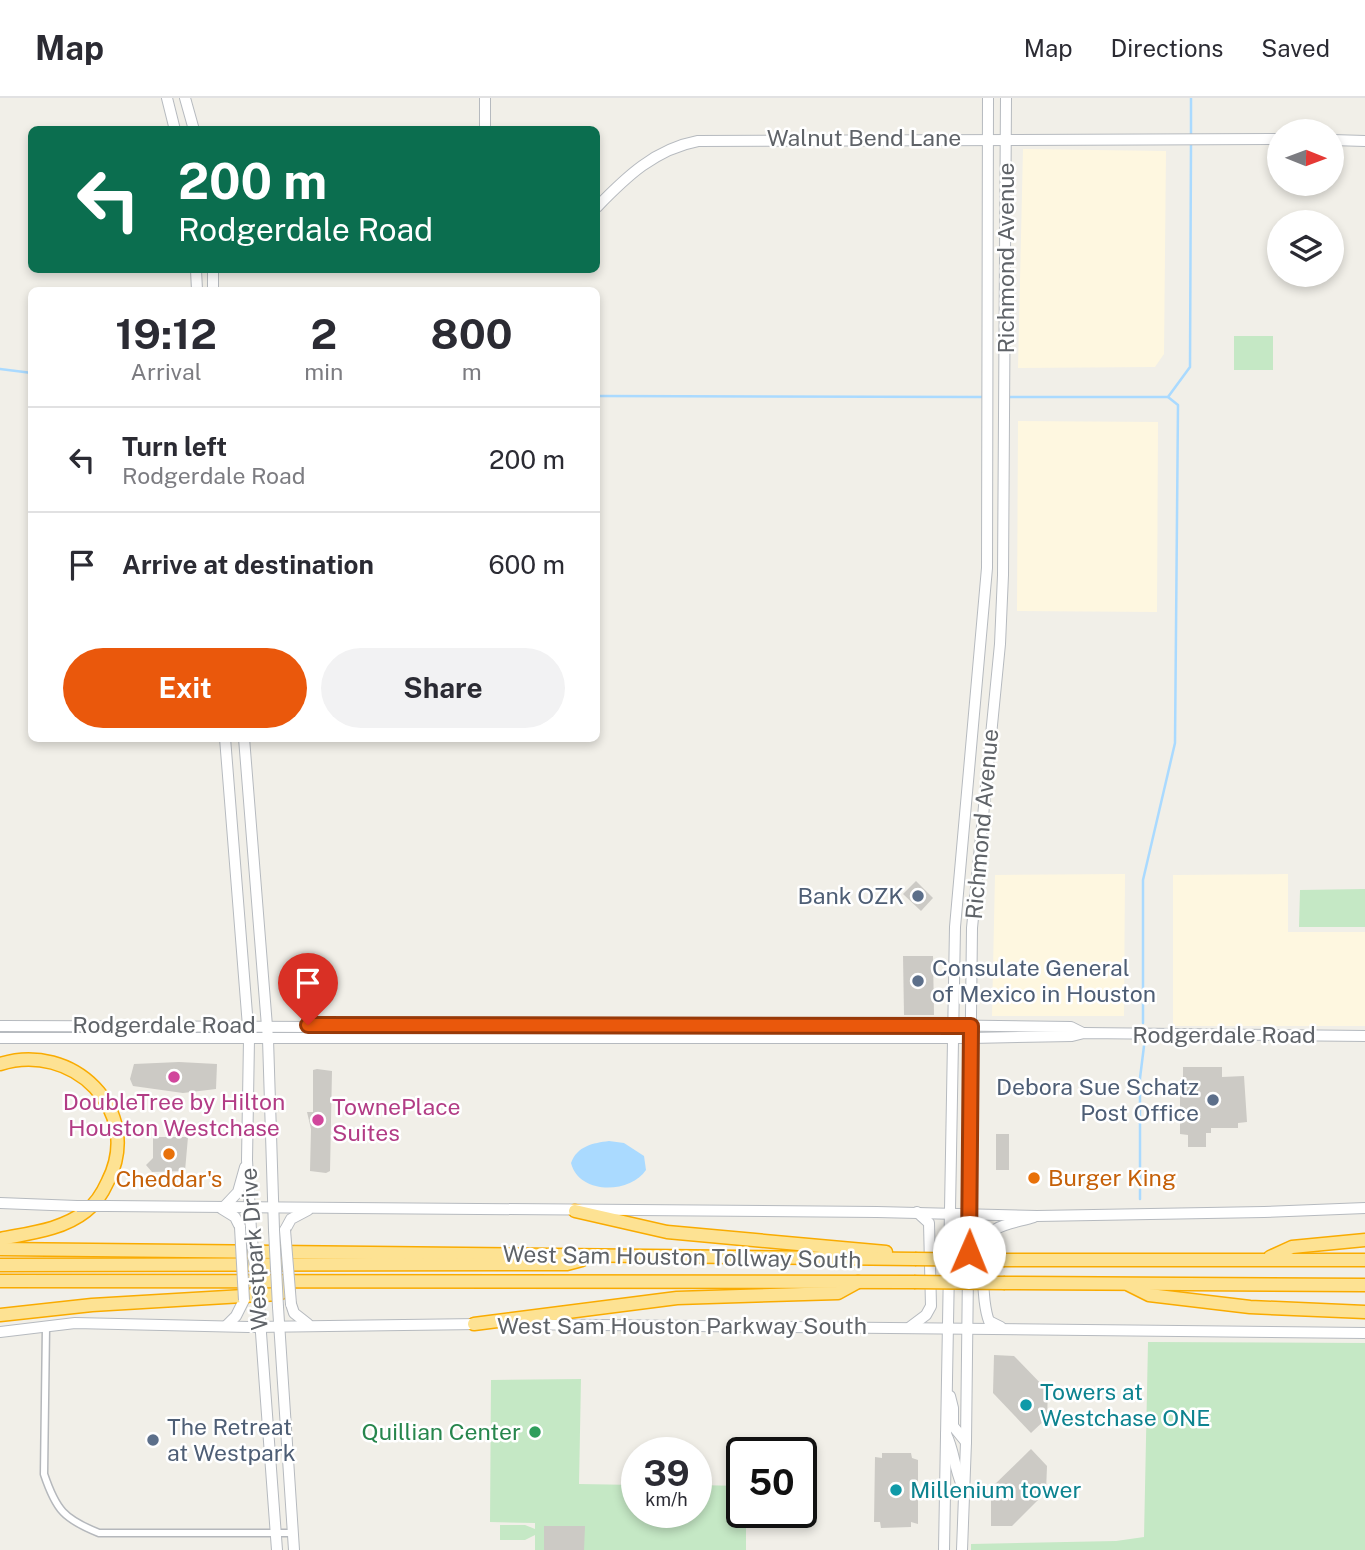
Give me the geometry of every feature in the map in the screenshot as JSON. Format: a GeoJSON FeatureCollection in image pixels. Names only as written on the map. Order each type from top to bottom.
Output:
{"type":"FeatureCollection","features":[{"type":"Feature","properties":{"kind":"highway"},"geometry":{"type":"LineString","coordinates":[[0,1064],[41,1059],[65,1065],[86,1077],[99,1092],[115,1122],[117,1139],[117,1158],[111,1176],[88,1210],[66,1224],[0,1238]]}},
{"type":"Feature","properties":{"kind":"highway"},"geometry":{"type":"LineString","coordinates":[[575,1210],[667,1232],[915,1257],[1005,1260],[1365,1260]]}},
{"type":"Feature","properties":{"kind":"highway"},"geometry":{"type":"LineString","coordinates":[[1263,1260],[1292,1247],[1365,1240]]}},
{"type":"Feature","properties":{"kind":"highway","name":"West Sam Houston Tollway South"},"geometry":{"type":"LineString","coordinates":[[0,1249],[915,1257]]}},
{"type":"Feature","properties":{"kind":"highway"},"geometry":{"type":"LineString","coordinates":[[0,1265],[567,1264],[595,1256]]}},
{"type":"Feature","properties":{"kind":"highway","name":"West Sam Houston Tollway South"},"geometry":{"type":"LineString","coordinates":[[0,1281],[297,1283],[580,1280],[1365,1285]]}},
{"type":"Feature","properties":{"kind":"highway"},"geometry":{"type":"LineString","coordinates":[[474,1324],[677,1298],[838,1293],[858,1282]]}},
{"type":"Feature","properties":{"kind":"highway"},"geometry":{"type":"LineString","coordinates":[[0,1315],[105,1304],[279,1294],[297,1283]]}},
{"type":"Feature","properties":{"kind":"highway"},"geometry":{"type":"LineString","coordinates":[[1126,1284],[1149,1295],[1187,1300],[1250,1307],[1365,1312]]}},
{"type":"Feature","properties":{"kind":"main road"},"geometry":{"type":"LineString","coordinates":[[167,98],[174,126]]}},
{"type":"Feature","properties":{"kind":"main road"},"geometry":{"type":"LineString","coordinates":[[185,98],[193,126]]}},
{"type":"Feature","properties":{"kind":"main road"},"geometry":{"type":"LineString","coordinates":[[485,98],[485,126]]}},
{"type":"Feature","properties":{"kind":"main road","name":"Richmond Avenue"},"geometry":{"type":"LineString","coordinates":[[944,1550],[955,927],[987,568],[989,98]]}},
{"type":"Feature","properties":{"kind":"main road","name":"Richmond Avenue"},"geometry":{"type":"LineString","coordinates":[[962,1550],[970,1214],[972,928],[1003,575],[1006,98]]}},
{"type":"Feature","properties":{"kind":"main road","name":"Walnut Bend Lane"},"geometry":{"type":"LineString","coordinates":[[600,204],[624,179],[652,158],[683,144],[698,141],[1267,139]]}},
{"type":"Feature","properties":{"kind":"main road"},"geometry":{"type":"LineString","coordinates":[[1344,140],[1365,141]]}},
{"type":"Feature","properties":{"kind":"main road"},"geometry":{"type":"LineString","coordinates":[[988,250],[1006,250]]}},
{"type":"Feature","properties":{"kind":"main road"},"geometry":{"type":"LineString","coordinates":[[986,474],[1005,474]]}},
{"type":"Feature","properties":{"kind":"main road"},"geometry":{"type":"LineString","coordinates":[[987,568],[1003,575]]}},
{"type":"Feature","properties":{"kind":"main road"},"geometry":{"type":"LineString","coordinates":[[975,700],[994,701]]}},
{"type":"Feature","properties":{"kind":"main road","name":"Westpark Drive"},"geometry":{"type":"LineString","coordinates":[[225,742],[249,1039],[247,1160],[251,1230],[277,1550]]}},
{"type":"Feature","properties":{"kind":"main road","name":"Westpark Drive"},"geometry":{"type":"LineString","coordinates":[[244,742],[268,1040],[274,1209],[280,1230],[278,1307],[294,1550]]}},
{"type":"Feature","properties":{"kind":"main road"},"geometry":{"type":"LineString","coordinates":[[965,814],[982,816]]}},
{"type":"Feature","properties":{"kind":"main road"},"geometry":{"type":"LineString","coordinates":[[955,927],[972,928]]}},
{"type":"Feature","properties":{"kind":"main road"},"geometry":{"type":"LineString","coordinates":[[841,1038],[845,1024]]}},
{"type":"Feature","properties":{"kind":"main road","name":"Rodgerdale Road"},"geometry":{"type":"LineString","coordinates":[[0,1038],[510,1038],[718,1027],[845,1024],[1071,1027],[1084,1033]]}},
{"type":"Feature","properties":{"kind":"main road","name":"Rodgerdale Road"},"geometry":{"type":"LineString","coordinates":[[0,1026],[511,1026],[718,1039],[971,1038],[1072,1036],[1084,1033],[1365,1036]]}},
{"type":"Feature","properties":{"kind":"main road"},"geometry":{"type":"LineString","coordinates":[[41,1038],[42,1026]]}},
{"type":"Feature","properties":{"kind":"main road"},"geometry":{"type":"LineString","coordinates":[[407,1026],[407,1038]]}},
{"type":"Feature","properties":{"kind":"main road"},"geometry":{"type":"LineString","coordinates":[[510,1038],[511,1026]]}},
{"type":"Feature","properties":{"kind":"main road"},"geometry":{"type":"LineString","coordinates":[[718,1027],[718,1039]]}},
{"type":"Feature","properties":{"kind":"main road"},"geometry":{"type":"LineString","coordinates":[[222,1209],[237,1192],[247,1160]]}},
{"type":"Feature","properties":{"kind":"main road"},"geometry":{"type":"LineString","coordinates":[[0,1203],[222,1209],[917,1212],[1037,1216],[1253,1213],[1365,1208]]}},
{"type":"Feature","properties":{"kind":"main road"},"geometry":{"type":"LineString","coordinates":[[222,1209],[235,1217],[240,1227],[244,1300],[236,1316],[226,1326]]}},
{"type":"Feature","properties":{"kind":"main road"},"geometry":{"type":"LineString","coordinates":[[308,1209],[291,1219],[280,1230],[291,1304],[294,1313],[309,1324]]}},
{"type":"Feature","properties":{"kind":"main road"},"geometry":{"type":"LineString","coordinates":[[910,1327],[926,1315],[931,1306],[929,1223],[917,1212]]}},
{"type":"Feature","properties":{"kind":"main road"},"geometry":{"type":"LineString","coordinates":[[1004,1328],[989,1321],[984,1308],[985,1245],[997,1228],[1037,1216]]}},
{"type":"Feature","properties":{"kind":"main road","name":"West Sam Houston Parkway South"},"geometry":{"type":"LineString","coordinates":[[0,1332],[75,1323],[226,1326],[474,1324],[910,1327],[1365,1333]]}},
{"type":"Feature","properties":{"kind":"main road"},"geometry":{"type":"LineString","coordinates":[[946,1386],[953,1408],[953,1426],[966,1442]]}},
{"type":"Feature","properties":{"kind":"main road"},"geometry":{"type":"LineString","coordinates":[[945,1433],[953,1448],[954,1465],[963,1486]]}},
{"type":"Feature","properties":{"kind":"street"},"geometry":{"type":"LineString","coordinates":[[46,1326],[44,1474],[52,1497],[71,1522],[99,1533],[293,1533]]}},
{"type":"Feature","properties":{"kind":"shaded area"},"geometry":{"type":"Polygon","coordinates":[[[1023,149],[1166,151],[1164,354],[1155,367],[1018,368],[1023,149]]]}},
{"type":"Feature","properties":{"kind":"shaded area"},"geometry":{"type":"Polygon","coordinates":[[[1018,421],[1158,422],[1157,612],[1017,611],[1018,421]]]}},
{"type":"Feature","properties":{"kind":"shaded area"},"geometry":{"type":"Polygon","coordinates":[[[1125,874],[1124,1016],[992,1016],[995,875],[1125,874]]]}},
{"type":"Feature","properties":{"kind":"shaded area"},"geometry":{"type":"Polygon","coordinates":[[[1288,874],[1288,932],[1365,932],[1365,1026],[1173,1026],[1173,875],[1288,874]]]}},
{"type":"Feature","properties":{"kind":"green space"},"geometry":{"type":"Polygon","coordinates":[[[1234,336],[1273,336],[1273,370],[1234,370],[1234,336]]]}},
{"type":"Feature","properties":{"kind":"green space"},"geometry":{"type":"Polygon","coordinates":[[[1365,889],[1365,927],[1299,927],[1300,890],[1365,889]]]}},
{"type":"Feature","properties":{"kind":"green space"},"geometry":{"type":"Polygon","coordinates":[[[1148,1342],[1365,1343],[1365,1550],[971,1550],[971,1544],[1116,1541],[1144,1537],[1148,1342]]]}},
{"type":"Feature","properties":{"kind":"green space","name":"Quillian Center"},"geometry":{"type":"Polygon","coordinates":[[[581,1379],[579,1484],[621,1485],[621,1528],[712,1528],[712,1485],[726,1486],[726,1528],[746,1528],[746,1550],[535,1550],[535,1535],[525,1540],[500,1540],[500,1525],[525,1525],[535,1529],[535,1523],[490,1522],[491,1380],[581,1379]]]}},
{"type":"Feature","properties":{"kind":"water"},"geometry":{"type":"Polygon","coordinates":[[[609,1141],[624,1143],[644,1156],[646,1170],[639,1178],[629,1184],[605,1188],[584,1181],[576,1173],[571,1163],[581,1149],[609,1141]]]}},
{"type":"Feature","properties":{"kind":"building","name":"Bank OZK"},"geometry":{"type":"Polygon","coordinates":[[[916,881],[933,898],[921,911],[903,894],[916,881]]]}},
{"type":"Feature","properties":{"kind":"building","name":"Consulate General of Mexico in Houston"},"geometry":{"type":"Polygon","coordinates":[[[903,956],[933,956],[934,1015],[904,1015],[903,956]]]}},
{"type":"Feature","properties":{"kind":"building","name":"DoubleTree by Hilton Houston Westchase"},"geometry":{"type":"Polygon","coordinates":[[[134,1064],[217,1064],[216,1089],[183,1093],[133,1086],[130,1079],[134,1064]]]}},
{"type":"Feature","properties":{"kind":"building","name":"Debora Sue Schatz Post Office"},"geometry":{"type":"Polygon","coordinates":[[[1183,1067],[1222,1067],[1222,1077],[1244,1076],[1247,1122],[1238,1123],[1238,1128],[1211,1128],[1211,1133],[1206,1133],[1206,1147],[1188,1147],[1188,1135],[1180,1134],[1180,1078],[1183,1078],[1183,1067]]]}},
{"type":"Feature","properties":{"kind":"building","name":"TownePlace Suites"},"geometry":{"type":"Polygon","coordinates":[[[313,1070],[332,1071],[330,1171],[326,1173],[310,1171],[311,1129],[307,1112],[313,1112],[313,1070]]]}},
{"type":"Feature","properties":{"kind":"building"},"geometry":{"type":"Polygon","coordinates":[[[996,1134],[1009,1134],[1009,1170],[996,1170],[996,1134]]]}},
{"type":"Feature","properties":{"kind":"building","name":"Cheddar's"},"geometry":{"type":"Polygon","coordinates":[[[153,1137],[188,1137],[185,1171],[152,1172],[146,1165],[153,1158],[153,1137]]]}},
{"type":"Feature","properties":{"kind":"building","name":"Towers at Westchase ONE"},"geometry":{"type":"Polygon","coordinates":[[[994,1355],[1014,1356],[1048,1391],[1047,1418],[1031,1433],[993,1393],[994,1355]]]}},
{"type":"Feature","properties":{"kind":"building"},"geometry":{"type":"Polygon","coordinates":[[[1031,1449],[1047,1466],[1046,1492],[1012,1526],[991,1526],[991,1488],[1031,1449]]]}},
{"type":"Feature","properties":{"kind":"building","name":"Millenium tower"},"geometry":{"type":"Polygon","coordinates":[[[882,1453],[911,1453],[912,1458],[918,1460],[918,1524],[911,1522],[911,1527],[881,1528],[880,1522],[874,1522],[875,1457],[882,1458],[882,1453]]]}},
{"type":"Feature","properties":{"kind":"building"},"geometry":{"type":"Polygon","coordinates":[[[544,1526],[585,1526],[584,1550],[544,1550],[544,1526]]]}},
{"type":"Feature","properties":{"kind":"waterway"},"geometry":{"type":"LineString","coordinates":[[1191,98],[1191,135]]}},
{"type":"Feature","properties":{"kind":"waterway"},"geometry":{"type":"LineString","coordinates":[[1168,397],[1190,367],[1191,142]]}},
{"type":"Feature","properties":{"kind":"waterway"},"geometry":{"type":"LineString","coordinates":[[0,369],[28,372]]}},
{"type":"Feature","properties":{"kind":"waterway"},"geometry":{"type":"LineString","coordinates":[[600,396],[983,397]]}},
{"type":"Feature","properties":{"kind":"waterway"},"geometry":{"type":"LineString","coordinates":[[1008,397],[1168,397],[1178,405],[1175,743],[1143,880],[1143,1023]]}},
{"type":"Feature","properties":{"kind":"waterway"},"geometry":{"type":"LineString","coordinates":[[1140,1199],[1140,1078],[1144,1046]]}},
{"type":"Feature","properties":{"kind":"place","name":"Bank OZK"},"geometry":{"type":"Point","coordinates":[918,896]}},
{"type":"Feature","properties":{"kind":"place","name":"Consulate General of Mexico in Houston"},"geometry":{"type":"Point","coordinates":[918,981]}},
{"type":"Feature","properties":{"kind":"place","name":"DoubleTree by Hilton Houston Westchase"},"geometry":{"type":"Point","coordinates":[174,1077]}},
{"type":"Feature","properties":{"kind":"place","name":"Debora Sue Schatz Post Office"},"geometry":{"type":"Point","coordinates":[1213,1100]}},
{"type":"Feature","properties":{"kind":"place","name":"TownePlace Suites"},"geometry":{"type":"Point","coordinates":[318,1120]}},
{"type":"Feature","properties":{"kind":"place","name":"Cheddar's"},"geometry":{"type":"Point","coordinates":[169,1154]}},
{"type":"Feature","properties":{"kind":"place","name":"Burger King"},"geometry":{"type":"Point","coordinates":[1034,1178]}},
{"type":"Feature","properties":{"kind":"place","name":"Towers at Westchase ONE"},"geometry":{"type":"Point","coordinates":[1026,1405]}},
{"type":"Feature","properties":{"kind":"place","name":"Quillian Center"},"geometry":{"type":"Point","coordinates":[535,1432]}},
{"type":"Feature","properties":{"kind":"place","name":"The Retreat at Westpark"},"geometry":{"type":"Point","coordinates":[153,1440]}},
{"type":"Feature","properties":{"kind":"place","name":"Millenium tower"},"geometry":{"type":"Point","coordinates":[896,1490]}},
{"type":"Feature","properties":{"kind":"route"},"geometry":{"type":"LineString","coordinates":[[308,1025],[625,1028],[971,1026],[969,1252]]}}]}
